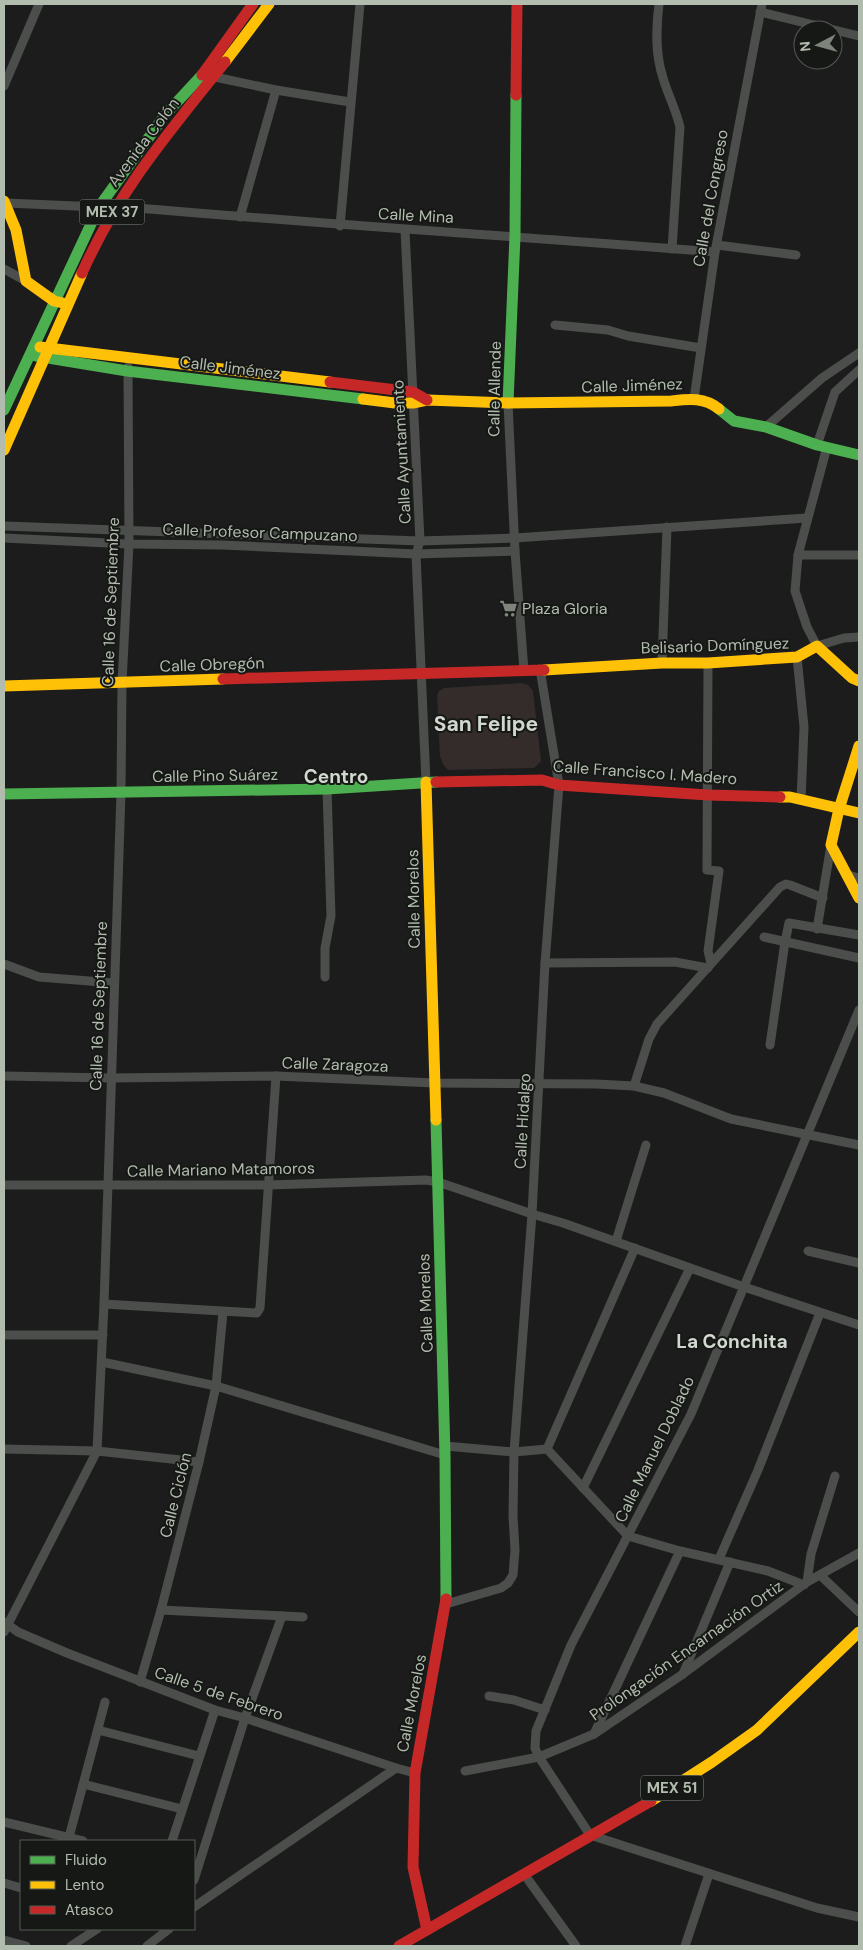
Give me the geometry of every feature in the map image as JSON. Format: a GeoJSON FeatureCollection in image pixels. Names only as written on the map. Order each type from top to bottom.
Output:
{"type":"FeatureCollection","features":[{"type":"Feature","properties":{"kind":"street"},"geometry":{"type":"LineString","coordinates":[[4,86],[39,4]]}},
{"type":"Feature","properties":{"kind":"street","name":"Avenida Colón"},"geometry":{"type":"LineString","coordinates":[[4,410],[99,207],[160,122],[202,74],[253,4]]}},
{"type":"Feature","properties":{"kind":"street","name":"Avenida Colón"},"geometry":{"type":"LineString","coordinates":[[4,450],[96,242],[116,206],[136,174],[172,126],[247,37],[269,4]]}},
{"type":"Feature","properties":{"kind":"street"},"geometry":{"type":"LineString","coordinates":[[340,226],[360,4]]}},
{"type":"Feature","properties":{"kind":"street","name":"Calle Allende"},"geometry":{"type":"LineString","coordinates":[[517,4],[515,236],[508,403],[515,551],[524,670]]}},
{"type":"Feature","properties":{"kind":"street"},"geometry":{"type":"LineString","coordinates":[[659,4],[656,30],[658,52],[663,77],[678,115],[680,127],[672,249]]}},
{"type":"Feature","properties":{"kind":"street"},"geometry":{"type":"LineString","coordinates":[[761,8],[859,36]]}},
{"type":"Feature","properties":{"kind":"street","name":"Calle del Congreso"},"geometry":{"type":"LineString","coordinates":[[694,399],[716,249],[761,8]]}},
{"type":"Feature","properties":{"kind":"street"},"geometry":{"type":"LineString","coordinates":[[215,77],[276,90],[350,102]]}},
{"type":"Feature","properties":{"kind":"street"},"geometry":{"type":"LineString","coordinates":[[240,218],[276,90]]}},
{"type":"Feature","properties":{"kind":"street"},"geometry":{"type":"LineString","coordinates":[[26,281],[16,230],[5,202],[99,207]]}},
{"type":"Feature","properties":{"kind":"street","name":"Calle Mina"},"geometry":{"type":"LineString","coordinates":[[116,206],[340,226],[515,236],[672,249],[716,249],[796,255]]}},
{"type":"Feature","properties":{"kind":"street","name":"Calle Ayuntamiento"},"geometry":{"type":"LineString","coordinates":[[405,230],[420,541],[416,554],[421,672]]}},
{"type":"Feature","properties":{"kind":"street"},"geometry":{"type":"LineString","coordinates":[[4,269],[26,281],[54,301],[69,304]]}},
{"type":"Feature","properties":{"kind":"street"},"geometry":{"type":"LineString","coordinates":[[555,325],[608,330],[628,336],[702,348]]}},
{"type":"Feature","properties":{"kind":"street","name":"Calle Jiménez"},"geometry":{"type":"LineString","coordinates":[[31,350],[128,365],[427,400],[508,403],[671,401],[694,399],[710,402],[734,422],[766,428],[822,446],[859,455]]}},
{"type":"Feature","properties":{"kind":"street"},"geometry":{"type":"LineString","coordinates":[[766,428],[822,378],[859,353]]}},
{"type":"Feature","properties":{"kind":"street","name":"Calle 16 de Septiembre"},"geometry":{"type":"LineString","coordinates":[[4,1628],[97,1451],[103,1336],[121,793],[122,684],[129,544],[128,365]]}},
{"type":"Feature","properties":{"kind":"street"},"geometry":{"type":"LineString","coordinates":[[859,370],[834,392],[798,555],[795,591],[807,627],[817,646],[852,678],[859,681]]}},
{"type":"Feature","properties":{"kind":"street","name":"Calle Profesor Campuzano"},"geometry":{"type":"LineString","coordinates":[[4,526],[420,541],[515,538],[807,518]]}},
{"type":"Feature","properties":{"kind":"street"},"geometry":{"type":"LineString","coordinates":[[662,663],[667,527]]}},
{"type":"Feature","properties":{"kind":"street"},"geometry":{"type":"LineString","coordinates":[[222,534],[222,545]]}},
{"type":"Feature","properties":{"kind":"street","name":"Calle Profesor Campuzano"},"geometry":{"type":"LineString","coordinates":[[4,538],[416,554],[515,551]]}},
{"type":"Feature","properties":{"kind":"street"},"geometry":{"type":"LineString","coordinates":[[298,548],[299,538]]}},
{"type":"Feature","properties":{"kind":"street"},"geometry":{"type":"LineString","coordinates":[[318,549],[319,538]]}},
{"type":"Feature","properties":{"kind":"street"},"geometry":{"type":"LineString","coordinates":[[798,555],[859,555]]}},
{"type":"Feature","properties":{"kind":"street"},"geometry":{"type":"LineString","coordinates":[[797,657],[817,646],[844,638],[859,638]]}},
{"type":"Feature","properties":{"kind":"street","name":"Belisario Domínguez"},"geometry":{"type":"LineString","coordinates":[[524,670],[662,663],[708,663],[797,657],[804,727],[800,800]]}},
{"type":"Feature","properties":{"kind":"street"},"geometry":{"type":"LineString","coordinates":[[708,663],[707,870],[719,871],[708,951],[710,966]]}},
{"type":"Feature","properties":{"kind":"street","name":"Calle Hidalgo"},"geometry":{"type":"LineString","coordinates":[[446,1604],[501,1588],[508,1583],[513,1575],[516,1540],[513,1516],[516,1452],[546,962],[559,784],[540,669]]}},
{"type":"Feature","properties":{"kind":"street"},"geometry":{"type":"LineString","coordinates":[[421,672],[524,670]]}},
{"type":"Feature","properties":{"kind":"street","name":"Calle Obregón"},"geometry":{"type":"LineString","coordinates":[[4,686],[122,684],[421,672]]}},
{"type":"Feature","properties":{"kind":"street","name":"Calle Morelos"},"geometry":{"type":"LineString","coordinates":[[421,672],[438,1182],[445,1451],[446,1604],[415,1772],[413,1867],[427,1930]]}},
{"type":"Feature","properties":{"kind":"street"},"geometry":{"type":"LineString","coordinates":[[817,929],[831,844],[839,809],[859,746]]}},
{"type":"Feature","properties":{"kind":"street","name":"Calle Francisco I. Madero"},"geometry":{"type":"LineString","coordinates":[[426,782],[542,780],[559,784],[708,795],[790,797],[859,813]]}},
{"type":"Feature","properties":{"kind":"street","name":"Calle Pino Suárez"},"geometry":{"type":"LineString","coordinates":[[4,794],[326,789],[426,782]]}},
{"type":"Feature","properties":{"kind":"street"},"geometry":{"type":"LineString","coordinates":[[325,977],[325,948],[331,916],[326,789]]}},
{"type":"Feature","properties":{"kind":"street"},"geometry":{"type":"LineString","coordinates":[[831,844],[853,876],[859,898]]}},
{"type":"Feature","properties":{"kind":"street"},"geometry":{"type":"LineString","coordinates":[[636,1087],[649,1039],[657,1024],[780,887],[786,884],[790,885],[823,898]]}},
{"type":"Feature","properties":{"kind":"street"},"geometry":{"type":"LineString","coordinates":[[770,1045],[789,923],[859,935]]}},
{"type":"Feature","properties":{"kind":"street"},"geometry":{"type":"LineString","coordinates":[[764,937],[859,958]]}},
{"type":"Feature","properties":{"kind":"street"},"geometry":{"type":"LineString","coordinates":[[546,962],[675,962],[710,966]]}},
{"type":"Feature","properties":{"kind":"street"},"geometry":{"type":"LineString","coordinates":[[4,964],[39,977],[114,983]]}},
{"type":"Feature","properties":{"kind":"street","name":"Calle Manuel Doblado"},"geometry":{"type":"LineString","coordinates":[[590,1835],[539,1757],[535,1748],[536,1731],[571,1645],[691,1414],[859,1010]]}},
{"type":"Feature","properties":{"kind":"street","name":"Calle Zaragoza"},"geometry":{"type":"LineString","coordinates":[[4,1076],[111,1078],[276,1076],[434,1083],[636,1087],[664,1093],[731,1119],[859,1145]]}},
{"type":"Feature","properties":{"kind":"street"},"geometry":{"type":"LineString","coordinates":[[104,1304],[257,1313],[260,1308],[276,1076]]}},
{"type":"Feature","properties":{"kind":"street"},"geometry":{"type":"LineString","coordinates":[[615,1241],[646,1145]]}},
{"type":"Feature","properties":{"kind":"street","name":"Calle Mariano Matamoros"},"geometry":{"type":"LineString","coordinates":[[4,1185],[268,1185],[426,1180],[438,1182],[564,1223],[744,1287],[859,1325]]}},
{"type":"Feature","properties":{"kind":"street"},"geometry":{"type":"LineString","coordinates":[[545,1450],[635,1248]]}},
{"type":"Feature","properties":{"kind":"street"},"geometry":{"type":"LineString","coordinates":[[808,1251],[859,1263]]}},
{"type":"Feature","properties":{"kind":"street"},"geometry":{"type":"LineString","coordinates":[[583,1488],[690,1268]]}},
{"type":"Feature","properties":{"kind":"street","name":"Calle Ciclón"},"geometry":{"type":"LineString","coordinates":[[140,1682],[161,1610],[199,1462],[216,1386],[223,1312]]}},
{"type":"Feature","properties":{"kind":"street"},"geometry":{"type":"LineString","coordinates":[[719,1559],[758,1470],[820,1313]]}},
{"type":"Feature","properties":{"kind":"street"},"geometry":{"type":"LineString","coordinates":[[4,1335],[103,1336]]}},
{"type":"Feature","properties":{"kind":"street"},"geometry":{"type":"LineString","coordinates":[[102,1362],[216,1386],[445,1451],[516,1452],[545,1450],[628,1536],[680,1551],[768,1571],[805,1583],[811,1554],[834,1476]]}},
{"type":"Feature","properties":{"kind":"street"},"geometry":{"type":"LineString","coordinates":[[4,1449],[97,1451],[199,1462]]}},
{"type":"Feature","properties":{"kind":"street"},"geometry":{"type":"LineString","coordinates":[[594,1734],[680,1551]]}},
{"type":"Feature","properties":{"kind":"street","name":"Prolongación Encarnación Ortiz"},"geometry":{"type":"LineString","coordinates":[[465,1771],[539,1757],[594,1734],[683,1674],[805,1583],[859,1553]]}},
{"type":"Feature","properties":{"kind":"street"},"geometry":{"type":"LineString","coordinates":[[683,1674],[730,1562]]}},
{"type":"Feature","properties":{"kind":"street"},"geometry":{"type":"LineString","coordinates":[[820,1575],[859,1612]]}},
{"type":"Feature","properties":{"kind":"street"},"geometry":{"type":"LineString","coordinates":[[161,1610],[302,1617]]}},
{"type":"Feature","properties":{"kind":"street"},"geometry":{"type":"LineString","coordinates":[[195,1877],[245,1718],[282,1616]]}},
{"type":"Feature","properties":{"kind":"street","name":"Calle 5 de Febrero"},"geometry":{"type":"LineString","coordinates":[[4,1628],[215,1710],[245,1718],[396,1768],[415,1772]]}},
{"type":"Feature","properties":{"kind":"street","name":"MEX 51"},"geometry":{"type":"LineString","coordinates":[[399,1946],[665,1793],[757,1730],[859,1632]]}},
{"type":"Feature","properties":{"kind":"street"},"geometry":{"type":"LineString","coordinates":[[489,1696],[514,1700],[545,1710]]}},
{"type":"Feature","properties":{"kind":"street"},"geometry":{"type":"LineString","coordinates":[[4,1822],[68,1840],[104,1702]]}},
{"type":"Feature","properties":{"kind":"street"},"geometry":{"type":"LineString","coordinates":[[172,1840],[215,1710]]}},
{"type":"Feature","properties":{"kind":"street"},"geometry":{"type":"LineString","coordinates":[[98,1730],[199,1756]]}},
{"type":"Feature","properties":{"kind":"street"},"geometry":{"type":"LineString","coordinates":[[195,1906],[396,1768]]}},
{"type":"Feature","properties":{"kind":"street"},"geometry":{"type":"LineString","coordinates":[[83,1784],[182,1809]]}},
{"type":"Feature","properties":{"kind":"street"},"geometry":{"type":"LineString","coordinates":[[590,1835],[818,1908],[859,1917]]}},
{"type":"Feature","properties":{"kind":"street"},"geometry":{"type":"LineString","coordinates":[[524,1874],[576,1946]]}},
{"type":"Feature","properties":{"kind":"street"},"geometry":{"type":"LineString","coordinates":[[685,1946],[709,1874]]}},
{"type":"Feature","properties":{"kind":"street"},"geometry":{"type":"LineString","coordinates":[[4,1883],[20,1888]]}},
{"type":"Feature","properties":{"kind":"street"},"geometry":{"type":"LineString","coordinates":[[71,1946],[95,1930]]}},
{"type":"Feature","properties":{"kind":"street"},"geometry":{"type":"LineString","coordinates":[[149,1945],[168,1930]]}},
{"type":"Feature","properties":{"kind":"street"},"geometry":{"type":"LineString","coordinates":[[4,1940],[26,1946]]}},
{"type":"Feature","properties":{"kind":"shaded area"},"geometry":{"type":"Polygon","coordinates":[[[522,683],[528,685],[533,691],[541,761],[534,768],[448,770],[440,756],[437,695],[439,691],[444,688],[522,683]]]}},
{"type":"Feature","properties":{"kind":"traffic: fast"},"geometry":{"type":"LineString","coordinates":[[4,410],[99,207],[165,115],[202,75]]}},
{"type":"Feature","properties":{"kind":"traffic: fast"},"geometry":{"type":"LineString","coordinates":[[508,403],[515,236],[516,95]]}},
{"type":"Feature","properties":{"kind":"traffic: fast"},"geometry":{"type":"LineString","coordinates":[[36,356],[127,371],[363,399]]}},
{"type":"Feature","properties":{"kind":"traffic: fast"},"geometry":{"type":"LineString","coordinates":[[719,409],[734,421],[766,427],[817,445],[859,455]]}},
{"type":"Feature","properties":{"kind":"traffic: fast"},"geometry":{"type":"LineString","coordinates":[[4,794],[327,789],[436,782]]}},
{"type":"Feature","properties":{"kind":"traffic: fast"},"geometry":{"type":"LineString","coordinates":[[436,1120],[445,1455],[446,1599]]}},
{"type":"Feature","properties":{"kind":"traffic: slow"},"geometry":{"type":"LineString","coordinates":[[225,62],[269,4]]}},
{"type":"Feature","properties":{"kind":"traffic: slow"},"geometry":{"type":"LineString","coordinates":[[4,201],[16,230],[26,281],[54,301],[63,303]]}},
{"type":"Feature","properties":{"kind":"traffic: slow"},"geometry":{"type":"LineString","coordinates":[[4,450],[82,273]]}},
{"type":"Feature","properties":{"kind":"traffic: slow"},"geometry":{"type":"LineString","coordinates":[[40,347],[330,382]]}},
{"type":"Feature","properties":{"kind":"traffic: slow"},"geometry":{"type":"LineString","coordinates":[[363,399],[395,403],[413,403],[427,400],[508,403],[671,401],[690,399],[708,402],[719,409]]}},
{"type":"Feature","properties":{"kind":"traffic: slow"},"geometry":{"type":"LineString","coordinates":[[544,670],[797,657],[817,646],[852,678],[859,681]]}},
{"type":"Feature","properties":{"kind":"traffic: slow"},"geometry":{"type":"LineString","coordinates":[[4,686],[223,679]]}},
{"type":"Feature","properties":{"kind":"traffic: slow"},"geometry":{"type":"LineString","coordinates":[[859,746],[839,809],[831,845],[859,898]]}},
{"type":"Feature","properties":{"kind":"traffic: slow"},"geometry":{"type":"LineString","coordinates":[[426,782],[436,1120]]}},
{"type":"Feature","properties":{"kind":"traffic: slow"},"geometry":{"type":"LineString","coordinates":[[780,797],[790,797],[859,813]]}},
{"type":"Feature","properties":{"kind":"traffic: slow"},"geometry":{"type":"LineString","coordinates":[[651,1801],[712,1762],[757,1730],[859,1632]]}},
{"type":"Feature","properties":{"kind":"traffic: jam"},"geometry":{"type":"LineString","coordinates":[[202,75],[253,4]]}},
{"type":"Feature","properties":{"kind":"traffic: jam"},"geometry":{"type":"LineString","coordinates":[[516,95],[517,4]]}},
{"type":"Feature","properties":{"kind":"traffic: jam"},"geometry":{"type":"LineString","coordinates":[[82,273],[96,243],[129,188],[165,138],[225,62]]}},
{"type":"Feature","properties":{"kind":"traffic: jam"},"geometry":{"type":"LineString","coordinates":[[330,382],[413,392],[427,400]]}},
{"type":"Feature","properties":{"kind":"traffic: jam"},"geometry":{"type":"LineString","coordinates":[[223,679],[544,670]]}},
{"type":"Feature","properties":{"kind":"traffic: jam"},"geometry":{"type":"LineString","coordinates":[[436,782],[542,780],[559,785],[708,795],[780,797]]}},
{"type":"Feature","properties":{"kind":"traffic: jam"},"geometry":{"type":"LineString","coordinates":[[427,1930],[413,1867],[415,1773],[446,1599]]}},
{"type":"Feature","properties":{"kind":"traffic: jam"},"geometry":{"type":"LineString","coordinates":[[399,1946],[651,1801]]}},
{"type":"Feature","properties":{"kind":"place","name":"Plaza Gloria"},"geometry":{"type":"Point","coordinates":[508,608]}},
{"type":"Feature","properties":{"kind":"district","name":"San Felipe"},"geometry":{"type":"Point","coordinates":[486,724]}},
{"type":"Feature","properties":{"kind":"district","name":"Centro"},"geometry":{"type":"Point","coordinates":[336,776]}},
{"type":"Feature","properties":{"kind":"district","name":"La Conchita"},"geometry":{"type":"Point","coordinates":[732,1341]}}]}
